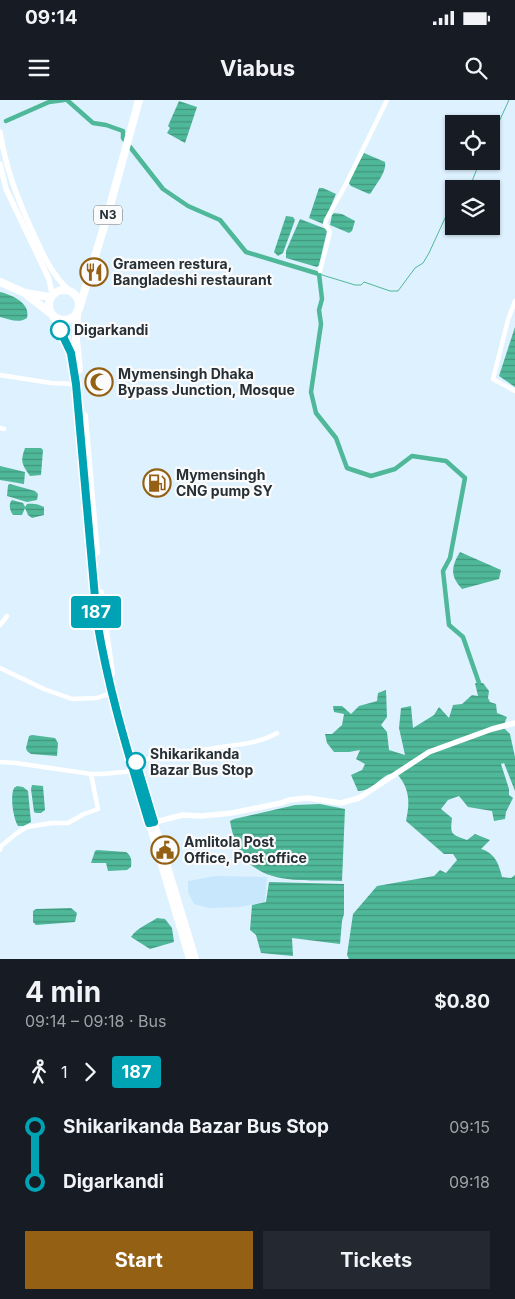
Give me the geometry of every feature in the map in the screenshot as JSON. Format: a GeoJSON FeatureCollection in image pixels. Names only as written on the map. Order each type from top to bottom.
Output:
{"type":"FeatureCollection","features":[{"type":"Feature","properties":{"kind":"highway","name":"N3"},"geometry":{"type":"LineString","coordinates":[[78,310],[125,154],[139,100]]}},
{"type":"Feature","properties":{"kind":"highway"},"geometry":{"type":"LineString","coordinates":[[25,293],[51,296],[62,290],[70,291],[82,286],[89,275]]}},
{"type":"Feature","properties":{"kind":"highway"},"geometry":{"type":"LineString","coordinates":[[0,282],[25,293],[57,319],[66,320],[75,316],[78,310]]}},
{"type":"Feature","properties":{"kind":"highway","name":"N3"},"geometry":{"type":"LineString","coordinates":[[70,291],[78,301],[76,340],[78,363],[92,497],[97,569],[103,625],[111,672],[190,959]]}},
{"type":"Feature","properties":{"kind":"highway","name":"N3"},"geometry":{"type":"LineString","coordinates":[[51,296],[48,305],[68,343],[73,361],[97,620],[111,693],[134,771],[195,959]]}},
{"type":"Feature","properties":{"kind":"street"},"geometry":{"type":"LineString","coordinates":[[320,271],[330,232],[325,224],[326,220],[388,100]]}},
{"type":"Feature","properties":{"kind":"street"},"geometry":{"type":"LineString","coordinates":[[0,132],[18,202],[55,277],[70,291]]}},
{"type":"Feature","properties":{"kind":"street"},"geometry":{"type":"LineString","coordinates":[[0,164],[6,190],[49,279],[51,296]]}},
{"type":"Feature","properties":{"kind":"street"},"geometry":{"type":"LineString","coordinates":[[515,301],[508,320],[493,379],[515,391]]}},
{"type":"Feature","properties":{"kind":"street"},"geometry":{"type":"LineString","coordinates":[[0,375],[51,383],[76,384]]}},
{"type":"Feature","properties":{"kind":"street"},"geometry":{"type":"LineString","coordinates":[[0,625],[7,616]]}},
{"type":"Feature","properties":{"kind":"street"},"geometry":{"type":"LineString","coordinates":[[0,668],[44,689],[72,699],[97,698],[111,693]]}},
{"type":"Feature","properties":{"kind":"street"},"geometry":{"type":"LineString","coordinates":[[151,822],[183,815],[201,816],[232,813],[289,800],[308,798],[342,803],[359,798],[429,752],[492,729],[515,723]]}},
{"type":"Feature","properties":{"kind":"street"},"geometry":{"type":"LineString","coordinates":[[136,762],[180,753],[253,743],[267,739],[277,733]]}},
{"type":"Feature","properties":{"kind":"street"},"geometry":{"type":"LineString","coordinates":[[0,762],[90,774],[134,771]]}},
{"type":"Feature","properties":{"kind":"street"},"geometry":{"type":"LineString","coordinates":[[0,850],[1,846],[27,827],[52,823],[68,823],[98,809],[90,774]]}},
{"type":"Feature","properties":{"kind":"shaded area"},"geometry":{"type":"Polygon","coordinates":[[[179,101],[197,107],[185,143],[167,133],[170,128],[168,126],[179,101]]]}},
{"type":"Feature","properties":{"kind":"shaded area"},"geometry":{"type":"Polygon","coordinates":[[[364,153],[385,162],[383,174],[369,194],[351,186],[348,182],[364,153]]]}},
{"type":"Feature","properties":{"kind":"shaded area"},"geometry":{"type":"Polygon","coordinates":[[[319,188],[336,194],[323,224],[309,218],[319,188]]]}},
{"type":"Feature","properties":{"kind":"shaded area"},"geometry":{"type":"Polygon","coordinates":[[[334,213],[342,214],[355,221],[352,231],[349,233],[330,225],[334,213]]]}},
{"type":"Feature","properties":{"kind":"shaded area"},"geometry":{"type":"Polygon","coordinates":[[[286,216],[293,217],[295,220],[283,253],[278,256],[274,252],[286,216]]]}},
{"type":"Feature","properties":{"kind":"shaded area"},"geometry":{"type":"Polygon","coordinates":[[[300,219],[327,231],[317,267],[286,258],[286,251],[300,219]]]}},
{"type":"Feature","properties":{"kind":"shaded area"},"geometry":{"type":"Polygon","coordinates":[[[0,292],[20,301],[26,308],[27,318],[17,321],[0,317],[0,292]]]}},
{"type":"Feature","properties":{"kind":"shaded area"},"geometry":{"type":"Polygon","coordinates":[[[515,327],[515,387],[499,376],[515,327]]]}},
{"type":"Feature","properties":{"kind":"shaded area"},"geometry":{"type":"Polygon","coordinates":[[[25,448],[41,448],[43,450],[41,475],[30,476],[25,469],[22,460],[25,448]]]}},
{"type":"Feature","properties":{"kind":"shaded area"},"geometry":{"type":"Polygon","coordinates":[[[0,466],[25,472],[24,484],[0,480],[0,466]]]}},
{"type":"Feature","properties":{"kind":"shaded area"},"geometry":{"type":"Polygon","coordinates":[[[8,485],[35,491],[38,494],[37,500],[27,502],[7,496],[8,485]]]}},
{"type":"Feature","properties":{"kind":"shaded area"},"geometry":{"type":"Polygon","coordinates":[[[12,500],[23,503],[25,507],[27,504],[42,506],[44,507],[44,515],[32,518],[28,515],[25,508],[22,515],[13,515],[10,508],[12,500]]]}},
{"type":"Feature","properties":{"kind":"shaded area"},"geometry":{"type":"Polygon","coordinates":[[[460,552],[501,570],[499,579],[462,589],[455,580],[453,571],[460,552]]]}},
{"type":"Feature","properties":{"kind":"shaded area"},"geometry":{"type":"Polygon","coordinates":[[[475,683],[483,683],[489,691],[488,698],[490,702],[496,704],[497,713],[507,717],[503,727],[510,734],[515,757],[515,791],[504,763],[501,764],[509,795],[513,798],[506,812],[505,819],[494,821],[492,811],[468,807],[459,796],[448,800],[441,809],[452,818],[451,828],[455,835],[467,840],[475,834],[490,840],[481,849],[490,853],[496,860],[502,877],[511,878],[515,875],[515,959],[349,959],[347,955],[353,914],[377,886],[434,876],[440,870],[446,873],[457,860],[453,854],[444,854],[406,821],[408,808],[407,790],[397,774],[388,775],[370,788],[358,791],[351,775],[362,770],[365,764],[356,759],[360,750],[334,752],[327,743],[325,734],[332,734],[342,725],[344,714],[334,712],[333,706],[342,706],[351,714],[359,706],[377,701],[378,693],[386,690],[387,717],[381,725],[387,732],[389,750],[405,755],[399,728],[401,708],[411,706],[413,728],[434,715],[439,707],[449,718],[453,705],[462,704],[472,695],[478,696],[475,683]]]}},
{"type":"Feature","properties":{"kind":"shaded area"},"geometry":{"type":"Polygon","coordinates":[[[29,736],[55,738],[58,743],[57,756],[31,754],[27,751],[29,736]]]}},
{"type":"Feature","properties":{"kind":"shaded area"},"geometry":{"type":"Polygon","coordinates":[[[32,785],[43,786],[45,810],[41,813],[34,812],[32,785]]]}},
{"type":"Feature","properties":{"kind":"shaded area"},"geometry":{"type":"Polygon","coordinates":[[[17,786],[23,787],[28,791],[31,822],[24,826],[18,826],[13,813],[13,792],[17,786]]]}},
{"type":"Feature","properties":{"kind":"shaded area"},"geometry":{"type":"Polygon","coordinates":[[[320,804],[345,809],[342,881],[286,879],[256,869],[245,858],[236,842],[230,821],[295,805],[320,804]]]}},
{"type":"Feature","properties":{"kind":"shaded area"},"geometry":{"type":"Polygon","coordinates":[[[97,850],[126,852],[131,858],[131,867],[127,870],[108,871],[106,863],[91,863],[97,850]]]}},
{"type":"Feature","properties":{"kind":"shaded area"},"geometry":{"type":"Polygon","coordinates":[[[215,876],[267,877],[265,902],[240,907],[209,908],[194,904],[188,892],[188,881],[215,876]]]}},
{"type":"Feature","properties":{"kind":"shaded area"},"geometry":{"type":"Polygon","coordinates":[[[269,882],[344,884],[344,914],[340,944],[292,938],[293,956],[261,953],[256,935],[250,930],[252,905],[266,902],[269,882]]]}},
{"type":"Feature","properties":{"kind":"shaded area"},"geometry":{"type":"Polygon","coordinates":[[[71,908],[77,913],[75,922],[36,925],[33,922],[33,911],[36,909],[71,908]]]}},
{"type":"Feature","properties":{"kind":"shaded area"},"geometry":{"type":"Polygon","coordinates":[[[157,918],[165,919],[172,928],[174,942],[150,949],[131,937],[139,929],[157,918]]]}},
{"type":"Feature","properties":{"kind":"waterway"},"geometry":{"type":"LineString","coordinates":[[6,121],[49,102],[64,100]]}},
{"type":"Feature","properties":{"kind":"waterway"},"geometry":{"type":"LineString","coordinates":[[67,100],[93,123],[123,131],[123,138],[163,189],[188,206],[220,220],[246,252],[319,274],[322,299],[319,310],[321,324],[311,392],[316,413],[336,438],[347,468],[371,476],[395,469],[412,456],[446,461],[465,478],[450,558],[443,571],[449,625],[463,637],[479,683]]}},
{"type":"Feature","properties":{"kind":"waterway"},"geometry":{"type":"LineString","coordinates":[[500,120],[509,100]]}},
{"type":"Feature","properties":{"kind":"waterway"},"geometry":{"type":"LineString","coordinates":[[473,180],[476,170]]}},
{"type":"Feature","properties":{"kind":"waterway"},"geometry":{"type":"LineString","coordinates":[[319,274],[355,285],[361,285],[364,282],[390,291],[398,291],[415,268],[423,263],[445,218]]}},
{"type":"Feature","properties":{"kind":"bus line","name":"187"},"geometry":{"type":"LineString","coordinates":[[60,330],[68,343],[73,361],[97,620],[103,656],[111,693],[149,823],[154,822],[136,762]]}},
{"type":"Feature","properties":{"kind":"place","name":"Grameen restura, Bangladeshi restaurant"},"geometry":{"type":"Point","coordinates":[94,272]}},
{"type":"Feature","properties":{"kind":"place","name":"Digarkandi"},"geometry":{"type":"Point","coordinates":[60,330]}},
{"type":"Feature","properties":{"kind":"place","name":"Mymensingh Dhaka Bypass Junction, Mosque"},"geometry":{"type":"Point","coordinates":[99,382]}},
{"type":"Feature","properties":{"kind":"place","name":"Mymensingh CNG pump SY"},"geometry":{"type":"Point","coordinates":[157,483]}},
{"type":"Feature","properties":{"kind":"place","name":"Shikarikanda Bazar Bus Stop"},"geometry":{"type":"Point","coordinates":[136,762]}},
{"type":"Feature","properties":{"kind":"place","name":"Amlitola Post Office, Post office"},"geometry":{"type":"Point","coordinates":[165,850]}}]}
